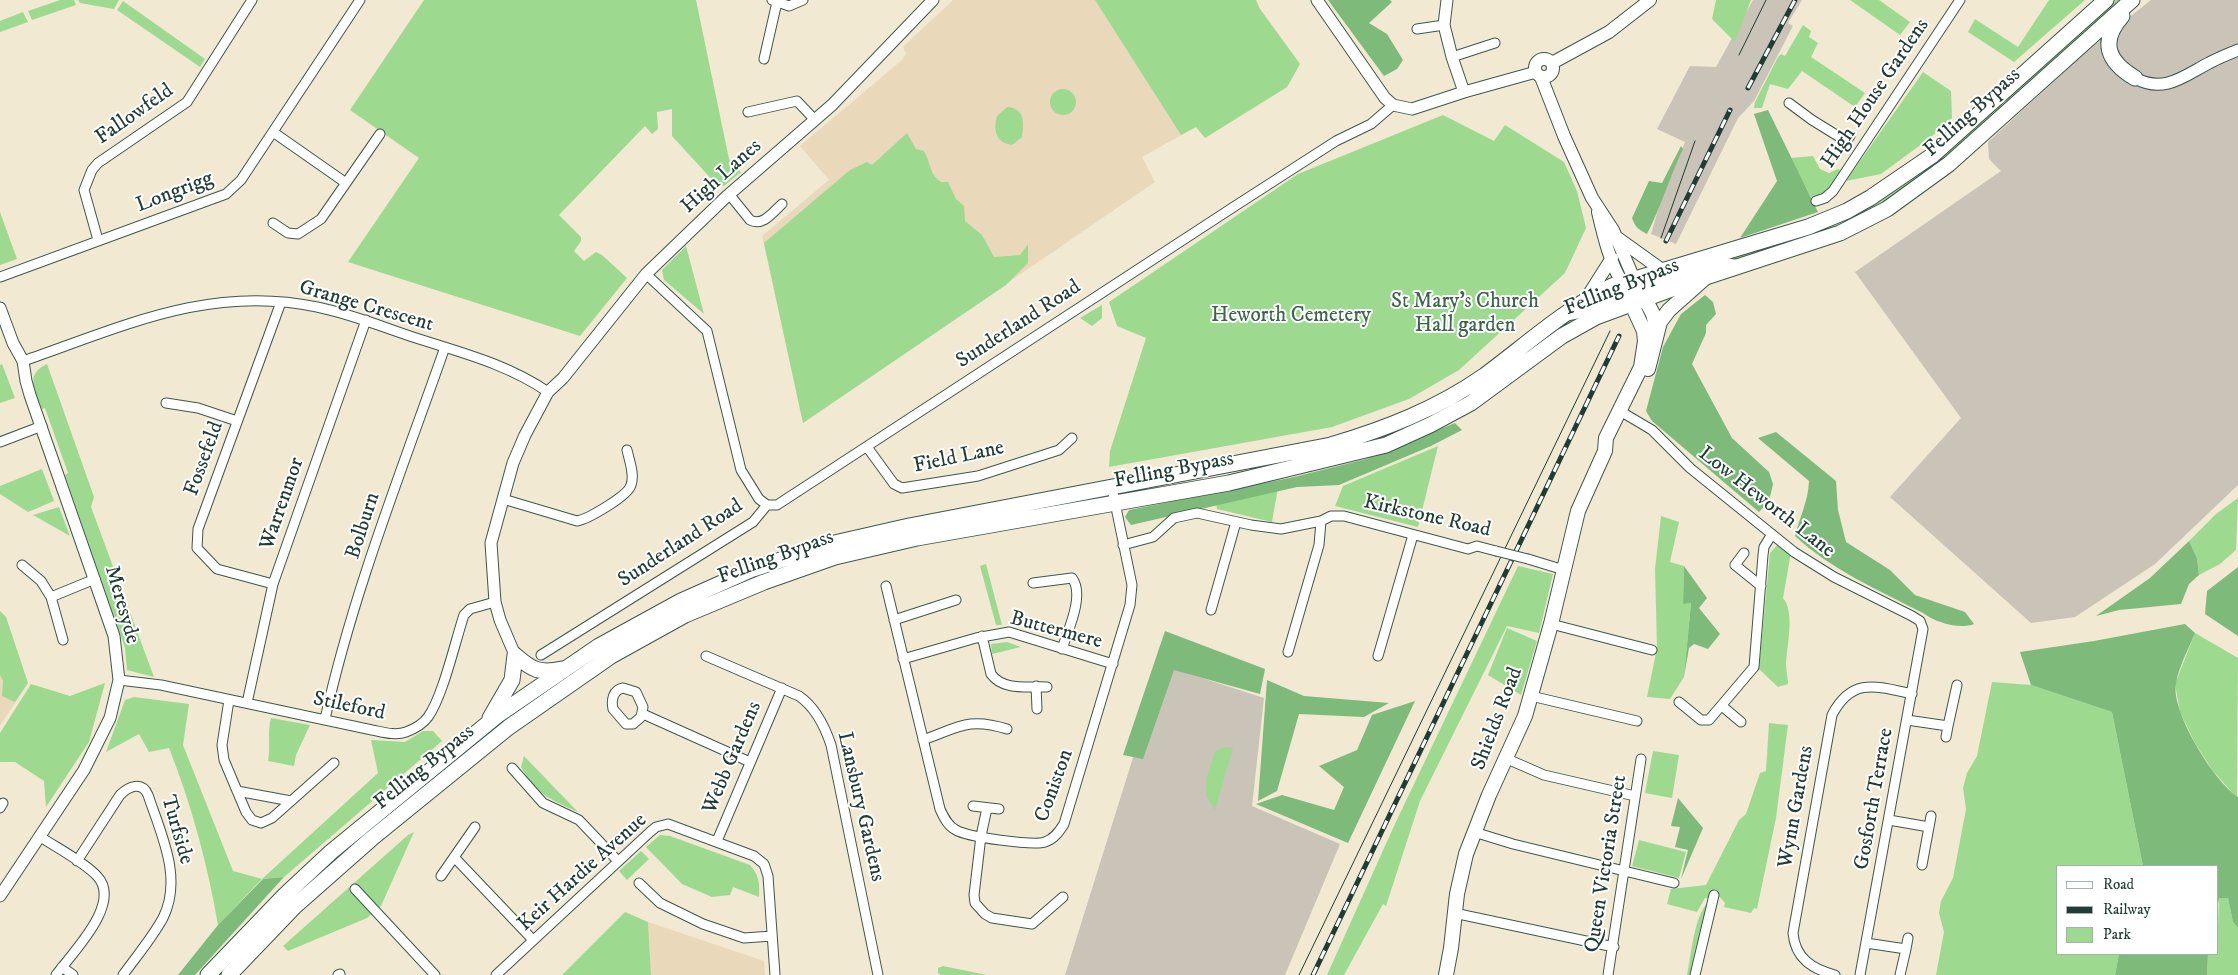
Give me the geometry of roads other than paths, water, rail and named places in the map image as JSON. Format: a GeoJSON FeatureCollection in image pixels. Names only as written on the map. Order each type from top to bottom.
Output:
{"type":"FeatureCollection","features":[{"type":"Feature","properties":{"kind":"highway","name":"Felling Bypass"},"geometry":{"type":"LineString","coordinates":[[230,975],[295,906],[371,839],[509,727],[611,656],[685,615],[764,582],[835,557],[917,538],[1229,483],[1386,445],[1430,425],[1471,403],[1574,327],[1596,317],[1662,270],[1737,250],[1808,227],[1847,211],[1877,194],[1933,155],[2106,0]]}},
{"type":"Feature","properties":{"kind":"highway","name":"Felling Bypass"},"geometry":{"type":"LineString","coordinates":[[208,975],[285,895],[330,852],[485,726],[599,646],[680,601],[753,569],[830,544],[909,526],[1300,451],[1369,434],[1404,421],[1457,393],[1506,359],[1584,300],[1705,278],[1840,233],[1879,213],[1908,195],[1983,135],[2132,0]]}},
{"type":"Feature","properties":{"kind":"highway"},"geometry":{"type":"LineString","coordinates":[[2136,0],[2113,28],[2109,47],[2117,65],[2136,78]]}},
{"type":"Feature","properties":{"kind":"highway"},"geometry":{"type":"LineString","coordinates":[[1506,359],[1523,336],[1552,311],[1563,305],[1584,300]]}},
{"type":"Feature","properties":{"kind":"highway"},"geometry":{"type":"LineString","coordinates":[[515,655],[534,670],[549,672],[568,667]]}},
{"type":"Feature","properties":{"kind":"highway"},"geometry":{"type":"LineString","coordinates":[[485,726],[512,680],[515,655]]}},
{"type":"Feature","properties":{"kind":"main road"},"geometry":{"type":"LineString","coordinates":[[1650,0],[1609,32],[1545,72],[1561,127],[1596,205],[1612,258],[1633,291],[1653,314],[1657,330]]}},
{"type":"Feature","properties":{"kind":"main road"},"geometry":{"type":"LineString","coordinates":[[1596,205],[1607,219],[1616,237],[1633,291],[1645,341],[1641,367],[1624,413]]}},
{"type":"Feature","properties":{"kind":"main road"},"geometry":{"type":"LineString","coordinates":[[1616,237],[1662,270]]}},
{"type":"Feature","properties":{"kind":"main road"},"geometry":{"type":"LineString","coordinates":[[1584,300],[1612,258]]}},
{"type":"Feature","properties":{"kind":"main road"},"geometry":{"type":"LineString","coordinates":[[1565,314],[1585,310],[1633,291],[1720,264],[1739,266]]}},
{"type":"Feature","properties":{"kind":"main road"},"geometry":{"type":"LineString","coordinates":[[1624,413],[1648,371],[1657,330],[1669,310],[1705,278]]}},
{"type":"Feature","properties":{"kind":"main road","name":"Shields Road"},"geometry":{"type":"LineString","coordinates":[[1446,975],[1452,948],[1454,913],[1462,869],[1474,832],[1532,696],[1578,510],[1605,451],[1606,438],[1624,413]]}},
{"type":"Feature","properties":{"kind":"street","name":"Fallowfeld"},"geometry":{"type":"LineString","coordinates":[[98,240],[84,190],[92,170],[98,163],[187,102],[252,0]]}},
{"type":"Feature","properties":{"kind":"street","name":"Longrigg"},"geometry":{"type":"LineString","coordinates":[[0,277],[226,194],[241,180],[360,0]]}},
{"type":"Feature","properties":{"kind":"street"},"geometry":{"type":"LineString","coordinates":[[764,59],[774,1],[789,6],[803,0]]}},
{"type":"Feature","properties":{"kind":"street","name":"High Lanes"},"geometry":{"type":"LineString","coordinates":[[515,655],[500,620],[495,602],[491,543],[513,463],[548,392],[563,378],[646,274],[729,194],[815,120],[933,0]]}},
{"type":"Feature","properties":{"kind":"street"},"geometry":{"type":"LineString","coordinates":[[1317,0],[1385,98],[1393,106],[1412,110],[1464,92],[1545,72]]}},
{"type":"Feature","properties":{"kind":"street"},"geometry":{"type":"LineString","coordinates":[[1447,0],[1444,25],[1464,92]]}},
{"type":"Feature","properties":{"kind":"street","name":"High House Gardens"},"geometry":{"type":"LineString","coordinates":[[1816,201],[1825,198],[1833,191],[1960,0]]}},
{"type":"Feature","properties":{"kind":"street"},"geometry":{"type":"LineString","coordinates":[[1417,29],[1444,25]]}},
{"type":"Feature","properties":{"kind":"street"},"geometry":{"type":"LineString","coordinates":[[1452,56],[1494,43]]}},
{"type":"Feature","properties":{"kind":"street"},"geometry":{"type":"LineString","coordinates":[[2136,78],[2154,85],[2171,83],[2238,50]]}},
{"type":"Feature","properties":{"kind":"street"},"geometry":{"type":"LineString","coordinates":[[748,112],[797,101],[815,120]]}},
{"type":"Feature","properties":{"kind":"street"},"geometry":{"type":"LineString","coordinates":[[1789,103],[1846,141],[1850,136]]}},
{"type":"Feature","properties":{"kind":"street","name":"Sunderland Road"},"geometry":{"type":"LineString","coordinates":[[541,655],[754,522],[767,505],[777,505],[1336,141],[1371,124],[1393,106]]}},
{"type":"Feature","properties":{"kind":"street"},"geometry":{"type":"LineString","coordinates":[[273,132],[346,183]]}},
{"type":"Feature","properties":{"kind":"street"},"geometry":{"type":"LineString","coordinates":[[273,223],[288,233],[298,234],[321,219],[380,134]]}},
{"type":"Feature","properties":{"kind":"street"},"geometry":{"type":"LineString","coordinates":[[729,194],[750,220],[755,222],[764,221],[782,204]]}},
{"type":"Feature","properties":{"kind":"street"},"geometry":{"type":"LineString","coordinates":[[646,274],[706,331],[741,470],[759,500],[767,505]]}},
{"type":"Feature","properties":{"kind":"street","name":"Grange Crescent"},"geometry":{"type":"LineString","coordinates":[[23,361],[136,321],[197,305],[247,299],[317,307],[366,320],[511,369],[548,392]]}},
{"type":"Feature","properties":{"kind":"street","name":"Fossefeld"},"geometry":{"type":"LineString","coordinates":[[273,584],[217,569],[196,548],[198,529],[281,302]]}},
{"type":"Feature","properties":{"kind":"street","name":"Meresyde"},"geometry":{"type":"LineString","coordinates":[[0,308],[13,344],[23,361],[26,381],[114,636],[119,680],[110,718],[84,770],[40,836],[5,878],[0,896]]}},
{"type":"Feature","properties":{"kind":"street","name":"Warrenmor"},"geometry":{"type":"LineString","coordinates":[[247,703],[273,584],[366,320]]}},
{"type":"Feature","properties":{"kind":"street","name":"Bolburn"},"geometry":{"type":"LineString","coordinates":[[325,719],[336,670],[387,511],[445,347]]}},
{"type":"Feature","properties":{"kind":"street"},"geometry":{"type":"LineString","coordinates":[[166,403],[198,408],[237,422]]}},
{"type":"Feature","properties":{"kind":"street","name":"Low Heworth Lane"},"geometry":{"type":"LineString","coordinates":[[1624,413],[1652,430],[1690,468],[1794,552],[1834,577],[1912,616],[1920,622],[1923,629]]}},
{"type":"Feature","properties":{"kind":"street"},"geometry":{"type":"LineString","coordinates":[[0,442],[42,426]]}},
{"type":"Feature","properties":{"kind":"street","name":"Field Lane"},"geometry":{"type":"LineString","coordinates":[[867,447],[894,484],[902,488],[978,476],[1059,450],[1072,438]]}},
{"type":"Feature","properties":{"kind":"street"},"geometry":{"type":"LineString","coordinates":[[503,498],[577,521],[585,520],[625,493],[631,486],[632,476],[627,450]]}},
{"type":"Feature","properties":{"kind":"street","name":"Coniston"},"geometry":{"type":"LineString","coordinates":[[886,586],[940,809],[944,818],[956,830],[981,836],[1036,844],[1052,839],[1064,824],[1132,595],[1112,488]]}},
{"type":"Feature","properties":{"kind":"street","name":"Kirkstone Road"},"geometry":{"type":"LineString","coordinates":[[1123,545],[1153,537],[1174,518],[1197,513],[1236,522],[1281,529],[1320,521],[1331,516],[1344,516],[1468,549],[1477,546],[1564,570]]}},
{"type":"Feature","properties":{"kind":"street"},"geometry":{"type":"LineString","coordinates":[[1288,652],[1319,545],[1320,521]]}},
{"type":"Feature","properties":{"kind":"street"},"geometry":{"type":"LineString","coordinates":[[1211,610],[1236,522]]}},
{"type":"Feature","properties":{"kind":"street"},"geometry":{"type":"LineString","coordinates":[[1679,702],[1704,721],[1712,718],[1754,667],[1764,547],[1772,534]]}},
{"type":"Feature","properties":{"kind":"street"},"geometry":{"type":"LineString","coordinates":[[1378,656],[1413,535]]}},
{"type":"Feature","properties":{"kind":"street"},"geometry":{"type":"LineString","coordinates":[[1744,553],[1735,564],[1761,586]]}},
{"type":"Feature","properties":{"kind":"street"},"geometry":{"type":"LineString","coordinates":[[22,565],[41,581],[51,597],[63,640]]}},
{"type":"Feature","properties":{"kind":"street"},"geometry":{"type":"LineString","coordinates":[[1033,583],[1072,578],[1077,584],[1078,597],[1062,649]]}},
{"type":"Feature","properties":{"kind":"street"},"geometry":{"type":"LineString","coordinates":[[51,597],[95,579]]}},
{"type":"Feature","properties":{"kind":"street"},"geometry":{"type":"LineString","coordinates":[[894,620],[956,600]]}},
{"type":"Feature","properties":{"kind":"street","name":"Stileford"},"geometry":{"type":"LineString","coordinates":[[119,680],[161,685],[395,734],[416,728],[427,719],[436,700],[464,616],[470,609],[495,602]]}},
{"type":"Feature","properties":{"kind":"street"},"geometry":{"type":"LineString","coordinates":[[1551,624],[1652,650]]}},
{"type":"Feature","properties":{"kind":"street","name":"Gosforth Terrace"},"geometry":{"type":"LineString","coordinates":[[1860,975],[1923,629]]}},
{"type":"Feature","properties":{"kind":"street","name":"Buttermere"},"geometry":{"type":"LineString","coordinates":[[904,660],[982,636],[1009,632],[1113,664]]}},
{"type":"Feature","properties":{"kind":"street"},"geometry":{"type":"LineString","coordinates":[[982,636],[994,680],[1006,686],[1047,687]]}},
{"type":"Feature","properties":{"kind":"street","name":"Lansbury Gardens"},"geometry":{"type":"LineString","coordinates":[[706,656],[782,688],[805,700],[829,739],[878,975]]}},
{"type":"Feature","properties":{"kind":"street"},"geometry":{"type":"LineString","coordinates":[[1946,737],[1957,685]]}},
{"type":"Feature","properties":{"kind":"street"},"geometry":{"type":"LineString","coordinates":[[1036,686],[1037,709]]}},
{"type":"Feature","properties":{"kind":"street","name":"Wynn Gardens"},"geometry":{"type":"LineString","coordinates":[[1835,975],[1820,971],[1802,958],[1796,950],[1793,933],[1832,716],[1845,696],[1854,690],[1876,687],[1912,694]]}},
{"type":"Feature","properties":{"kind":"street","name":"Webb Gardens"},"geometry":{"type":"LineString","coordinates":[[717,841],[782,688]]}},
{"type":"Feature","properties":{"kind":"street"},"geometry":{"type":"LineString","coordinates":[[1532,696],[1637,721]]}},
{"type":"Feature","properties":{"kind":"street"},"geometry":{"type":"LineString","coordinates":[[229,700],[222,745],[224,760],[246,812],[252,820],[261,823],[272,818],[334,763]]}},
{"type":"Feature","properties":{"kind":"street"},"geometry":{"type":"LineString","coordinates":[[1722,706],[1741,722]]}},
{"type":"Feature","properties":{"kind":"street"},"geometry":{"type":"LineString","coordinates":[[643,714],[750,762]]}},
{"type":"Feature","properties":{"kind":"street"},"geometry":{"type":"LineString","coordinates":[[1907,720],[1948,726]]}},
{"type":"Feature","properties":{"kind":"street"},"geometry":{"type":"LineString","coordinates":[[923,740],[970,722],[992,724],[1007,729]]}},
{"type":"Feature","properties":{"kind":"street"},"geometry":{"type":"LineString","coordinates":[[1506,758],[1544,775],[1635,796]]}},
{"type":"Feature","properties":{"kind":"street","name":"Queen Victoria Street"},"geometry":{"type":"LineString","coordinates":[[1608,975],[1614,947],[1641,759]]}},
{"type":"Feature","properties":{"kind":"street"},"geometry":{"type":"LineString","coordinates":[[512,768],[543,803],[578,820],[618,861]]}},
{"type":"Feature","properties":{"kind":"street","name":"Turfside"},"geometry":{"type":"LineString","coordinates":[[77,861],[120,795],[129,787],[139,786],[143,788],[148,795],[168,857],[171,888],[163,917],[123,975]]}},
{"type":"Feature","properties":{"kind":"street"},"geometry":{"type":"LineString","coordinates":[[237,791],[291,801]]}},
{"type":"Feature","properties":{"kind":"street"},"geometry":{"type":"LineString","coordinates":[[973,806],[999,809]]}},
{"type":"Feature","properties":{"kind":"street"},"geometry":{"type":"LineString","coordinates":[[987,808],[981,836],[974,895],[976,903],[985,914],[992,918],[1032,924],[1063,898]]}},
{"type":"Feature","properties":{"kind":"street"},"geometry":{"type":"LineString","coordinates":[[1922,865],[1931,816]]}},
{"type":"Feature","properties":{"kind":"street"},"geometry":{"type":"LineString","coordinates":[[1889,820],[1929,827]]}},
{"type":"Feature","properties":{"kind":"street","name":"Keir Hardie Avenue"},"geometry":{"type":"LineString","coordinates":[[496,975],[618,861],[650,832],[662,824],[674,825],[717,841],[754,856],[764,864],[768,876],[775,975]]}},
{"type":"Feature","properties":{"kind":"street"},"geometry":{"type":"LineString","coordinates":[[441,876],[475,827]]}},
{"type":"Feature","properties":{"kind":"street"},"geometry":{"type":"LineString","coordinates":[[1474,832],[1510,843],[1674,883]]}},
{"type":"Feature","properties":{"kind":"street"},"geometry":{"type":"LineString","coordinates":[[40,836],[98,877],[104,890],[105,901],[97,919],[56,975]]}},
{"type":"Feature","properties":{"kind":"street"},"geometry":{"type":"LineString","coordinates":[[454,857],[533,940]]}},
{"type":"Feature","properties":{"kind":"street"},"geometry":{"type":"LineString","coordinates":[[638,883],[660,904],[703,924],[744,938],[772,936]]}},
{"type":"Feature","properties":{"kind":"street"},"geometry":{"type":"LineString","coordinates":[[355,889],[435,975]]}},
{"type":"Feature","properties":{"kind":"street"},"geometry":{"type":"LineString","coordinates":[[1695,975],[1716,900]]}},
{"type":"Feature","properties":{"kind":"street"},"geometry":{"type":"LineString","coordinates":[[1454,913],[1614,947]]}},
{"type":"Feature","properties":{"kind":"street"},"geometry":{"type":"LineString","coordinates":[[1900,975],[1908,938]]}},
{"type":"Feature","properties":{"kind":"street"},"geometry":{"type":"LineString","coordinates":[[1866,943],[1906,949]]}},
{"type":"Feature","properties":{"kind":"street"},"geometry":{"type":"LineString","coordinates":[[62,967],[73,975]]}},
{"type":"Feature","properties":{"kind":"tram line"},"geometry":{"type":"LineString","coordinates":[[1739,55],[1766,0]]}},
{"type":"Feature","properties":{"kind":"tram line"},"geometry":{"type":"LineString","coordinates":[[1661,238],[1695,141]]}},
{"type":"Feature","properties":{"kind":"tram line"},"geometry":{"type":"LineString","coordinates":[[1299,975],[1610,331]]}},
{"type":"Feature","properties":{"kind":"railway"},"geometry":{"type":"LineString","coordinates":[[1748,88],[1795,0]]}},
{"type":"Feature","properties":{"kind":"railway"},"geometry":{"type":"LineString","coordinates":[[1666,241],[1730,110]]}},
{"type":"Feature","properties":{"kind":"railway"},"geometry":{"type":"LineString","coordinates":[[1313,975],[1619,336]]}},
{"type":"Feature","properties":{"kind":"park label","name":"St Mary's Church Hall garden"},"geometry":{"type":"Point","coordinates":[1465,315]}},
{"type":"Feature","properties":{"kind":"park label","name":"Heworth Cemetery"},"geometry":{"type":"Point","coordinates":[1291,317]}}]}
